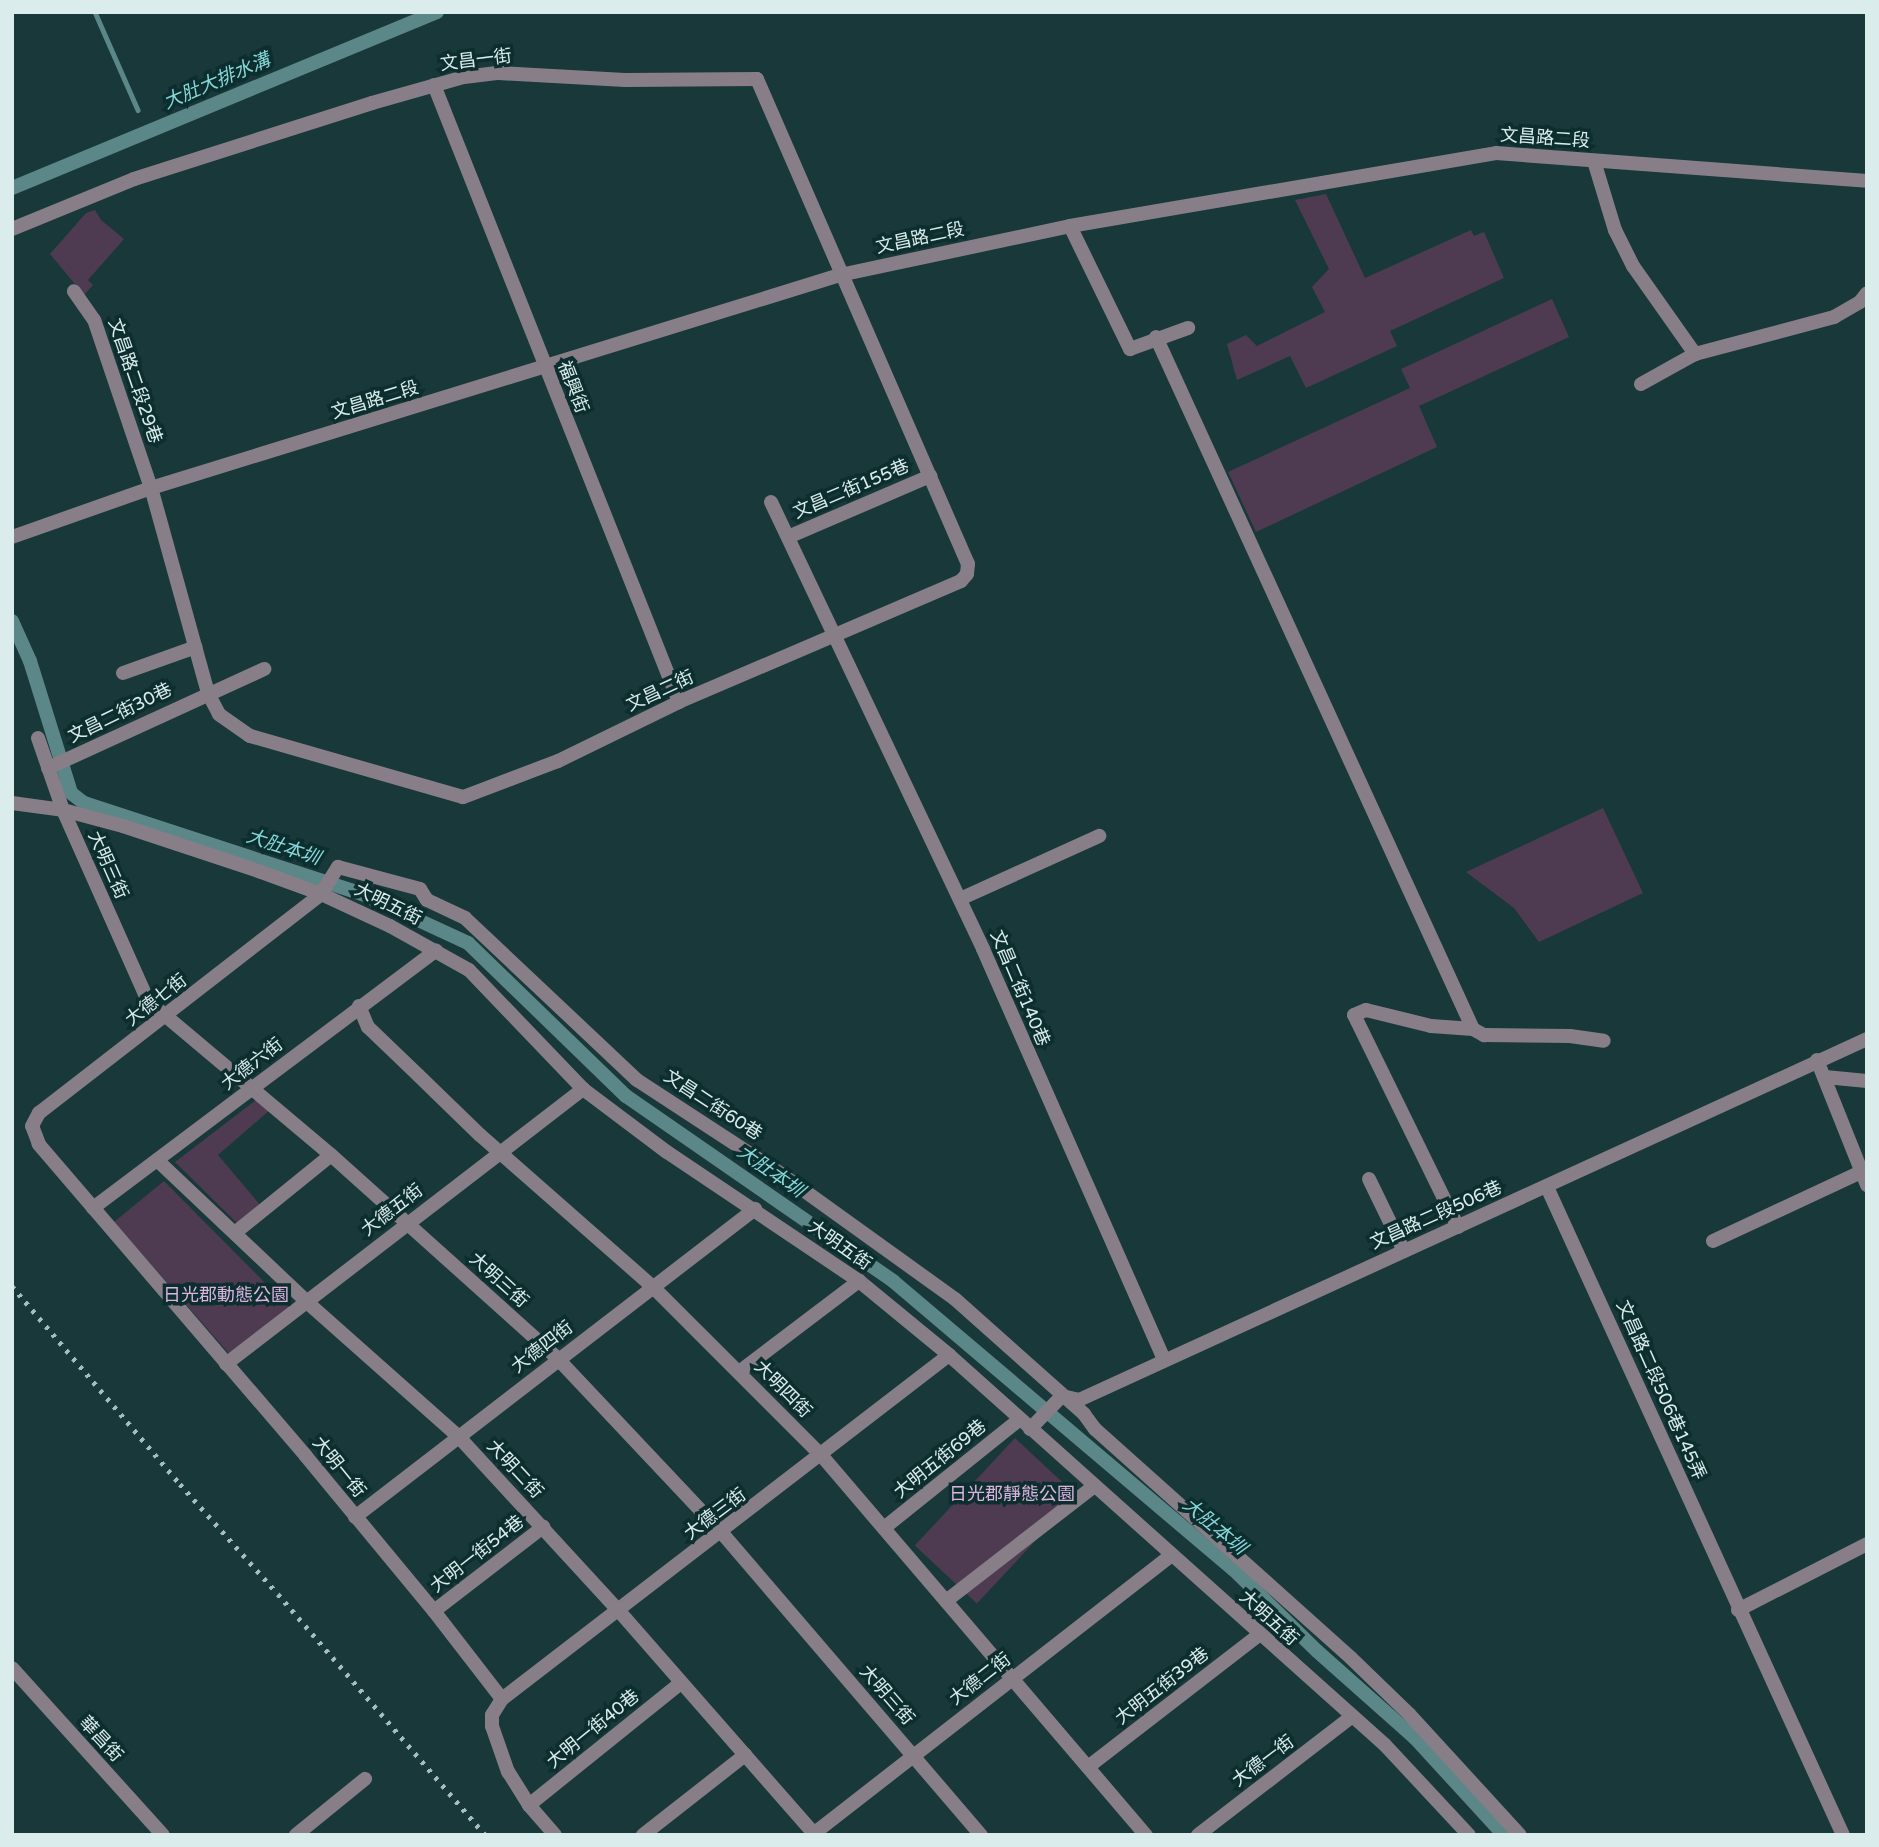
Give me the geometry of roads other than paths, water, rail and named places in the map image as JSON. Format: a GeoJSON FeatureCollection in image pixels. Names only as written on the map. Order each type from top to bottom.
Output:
{"type":"FeatureCollection","features":[{"type":"Feature","properties":{"kind":"street","name":"文昌一街"},"geometry":{"type":"LineString","coordinates":[[12,229],[134,179],[433,85],[499,73],[625,80],[757,79],[840,275]]}},
{"type":"Feature","properties":{"kind":"street","name":"福興街"},"geometry":{"type":"LineString","coordinates":[[433,85],[493,229],[544,367],[679,702]]}},
{"type":"Feature","properties":{"kind":"street","name":"文昌路二段"},"geometry":{"type":"LineString","coordinates":[[12,537],[151,488],[840,275],[1070,226],[1496,153],[1867,181]]}},
{"type":"Feature","properties":{"kind":"street"},"geometry":{"type":"LineString","coordinates":[[1594,161],[1615,230],[1633,266],[1695,354]]}},
{"type":"Feature","properties":{"kind":"street"},"geometry":{"type":"LineString","coordinates":[[1070,226],[1129,349],[1156,337],[1188,328]]}},
{"type":"Feature","properties":{"kind":"street","name":"文昌二街"},"geometry":{"type":"LineString","coordinates":[[169,550],[208,693],[219,714],[250,736],[463,797],[558,761],[679,702],[961,581],[967,574],[968,564],[840,275]]}},
{"type":"Feature","properties":{"kind":"street","name":"文昌路二段29巷"},"geometry":{"type":"LineString","coordinates":[[74,291],[94,320],[151,488],[169,550]]}},
{"type":"Feature","properties":{"kind":"street"},"geometry":{"type":"LineString","coordinates":[[1642,384],[1695,354],[1834,317],[1860,302],[1867,293]]}},
{"type":"Feature","properties":{"kind":"street"},"geometry":{"type":"LineString","coordinates":[[1156,337],[1474,1029]]}},
{"type":"Feature","properties":{"kind":"street","name":"文昌二街155巷"},"geometry":{"type":"LineString","coordinates":[[788,537],[930,476]]}},
{"type":"Feature","properties":{"kind":"street","name":"文昌二街140巷"},"geometry":{"type":"LineString","coordinates":[[771,502],[960,899],[1164,1360]]}},
{"type":"Feature","properties":{"kind":"street"},"geometry":{"type":"LineString","coordinates":[[123,673],[195,647]]}},
{"type":"Feature","properties":{"kind":"street","name":"文昌二街30巷"},"geometry":{"type":"LineString","coordinates":[[48,768],[264,668]]}},
{"type":"Feature","properties":{"kind":"street","name":"大明三街"},"geometry":{"type":"LineString","coordinates":[[38,737],[63,810],[148,1001],[331,1155],[558,1359],[722,1533],[981,1835]]}},
{"type":"Feature","properties":{"kind":"street","name":"大明五街"},"geometry":{"type":"LineString","coordinates":[[12,803],[63,810],[123,826],[321,894],[436,950],[470,970],[583,1088],[667,1152],[859,1281],[949,1355],[1385,1745],[1469,1835]]}},
{"type":"Feature","properties":{"kind":"street"},"geometry":{"type":"LineString","coordinates":[[960,899],[1099,836]]}},
{"type":"Feature","properties":{"kind":"street","name":"大德七街"},"geometry":{"type":"LineString","coordinates":[[39,1144],[32,1126],[39,1114],[321,894],[338,867]]}},
{"type":"Feature","properties":{"kind":"street","name":"文昌二街60巷"},"geometry":{"type":"LineString","coordinates":[[338,867],[420,889],[427,900],[465,918],[637,1080],[781,1174],[955,1299],[1106,1439],[1351,1658],[1409,1714],[1520,1835]]}},
{"type":"Feature","properties":{"kind":"street","name":"大德六街"},"geometry":{"type":"LineString","coordinates":[[93,1208],[436,950]]}},
{"type":"Feature","properties":{"kind":"street","name":"大明四街"},"geometry":{"type":"LineString","coordinates":[[359,1006],[368,1027],[501,1152],[652,1286],[822,1456],[1146,1835]]}},
{"type":"Feature","properties":{"kind":"street"},"geometry":{"type":"LineString","coordinates":[[1458,1227],[1354,1015],[1366,1010],[1431,1026],[1474,1029],[1484,1035],[1570,1036],[1604,1041]]}},
{"type":"Feature","properties":{"kind":"street","name":"文昌路二段506巷"},"geometry":{"type":"LineString","coordinates":[[1062,1396],[1079,1400],[1867,1038]]}},
{"type":"Feature","properties":{"kind":"street"},"geometry":{"type":"LineString","coordinates":[[1713,1241],[1864,1179],[1817,1060]]}},
{"type":"Feature","properties":{"kind":"street"},"geometry":{"type":"LineString","coordinates":[[1825,1076],[1867,1080]]}},
{"type":"Feature","properties":{"kind":"street","name":"大德五街"},"geometry":{"type":"LineString","coordinates":[[226,1364],[583,1088]]}},
{"type":"Feature","properties":{"kind":"street","name":"大明一街"},"geometry":{"type":"LineString","coordinates":[[39,1144],[435,1611],[502,1699]]}},
{"type":"Feature","properties":{"kind":"street"},"geometry":{"type":"LineString","coordinates":[[236,1232],[331,1155]]}},
{"type":"Feature","properties":{"kind":"street","name":"大明二街"},"geometry":{"type":"LineString","coordinates":[[157,1160],[308,1303],[458,1436],[619,1611],[813,1834]]}},
{"type":"Feature","properties":{"kind":"street"},"geometry":{"type":"LineString","coordinates":[[1369,1179],[1404,1251]]}},
{"type":"Feature","properties":{"kind":"street","name":"文昌路二段506巷145弄"},"geometry":{"type":"LineString","coordinates":[[1547,1187],[1843,1835]]}},
{"type":"Feature","properties":{"kind":"street","name":"大德四街"},"geometry":{"type":"LineString","coordinates":[[355,1517],[755,1209]]}},
{"type":"Feature","properties":{"kind":"street"},"geometry":{"type":"LineString","coordinates":[[739,1372],[859,1281]]}},
{"type":"Feature","properties":{"kind":"street","name":"大德三街"},"geometry":{"type":"LineString","coordinates":[[502,1699],[722,1533],[949,1355]]}},
{"type":"Feature","properties":{"kind":"street"},"geometry":{"type":"LineString","coordinates":[[1025,1425],[1062,1396]]}},
{"type":"Feature","properties":{"kind":"street","name":"大明五街69巷"},"geometry":{"type":"LineString","coordinates":[[884,1528],[1025,1425]]}},
{"type":"Feature","properties":{"kind":"street"},"geometry":{"type":"LineString","coordinates":[[946,1601],[1094,1486]]}},
{"type":"Feature","properties":{"kind":"street","name":"大明一街54巷"},"geometry":{"type":"LineString","coordinates":[[435,1611],[543,1527]]}},
{"type":"Feature","properties":{"kind":"street"},"geometry":{"type":"LineString","coordinates":[[1738,1610],[1867,1544]]}},
{"type":"Feature","properties":{"kind":"street","name":"大德二街"},"geometry":{"type":"LineString","coordinates":[[813,1834],[1172,1555]]}},
{"type":"Feature","properties":{"kind":"street","name":"大明五街39巷"},"geometry":{"type":"LineString","coordinates":[[1088,1768],[1259,1634]]}},
{"type":"Feature","properties":{"kind":"street","name":"華昌街"},"geometry":{"type":"LineString","coordinates":[[12,1668],[163,1835]]}},
{"type":"Feature","properties":{"kind":"street","name":"大明一街40巷"},"geometry":{"type":"LineString","coordinates":[[528,1805],[681,1683]]}},
{"type":"Feature","properties":{"kind":"street"},"geometry":{"type":"LineString","coordinates":[[502,1699],[492,1715],[492,1726],[508,1772],[528,1805],[555,1835]]}},
{"type":"Feature","properties":{"kind":"street","name":"大德一街"},"geometry":{"type":"LineString","coordinates":[[1198,1835],[1351,1717]]}},
{"type":"Feature","properties":{"kind":"street"},"geometry":{"type":"LineString","coordinates":[[643,1835],[745,1755]]}},
{"type":"Feature","properties":{"kind":"street"},"geometry":{"type":"LineString","coordinates":[[296,1835],[365,1779]]}},
{"type":"Feature","properties":{"kind":"waterway"},"geometry":{"type":"LineString","coordinates":[[95,12],[138,110]]}},
{"type":"Feature","properties":{"kind":"waterway","name":"大肚大排水溝"},"geometry":{"type":"LineString","coordinates":[[12,188],[437,12]]}},
{"type":"Feature","properties":{"kind":"waterway","name":"大肚本圳"},"geometry":{"type":"LineString","coordinates":[[12,621],[30,661],[71,793],[84,803],[362,894],[468,943],[626,1096],[893,1281],[1233,1569],[1317,1651],[1415,1738],[1504,1835]]}},
{"type":"Feature","properties":{"kind":"railway"},"geometry":{"type":"LineString","coordinates":[[12,1286],[485,1835]]}},
{"type":"Feature","properties":{"kind":"park label","name":"日光郡動態公園"},"geometry":{"type":"Point","coordinates":[226,1295]}},
{"type":"Feature","properties":{"kind":"park label","name":"日光郡靜態公園"},"geometry":{"type":"Point","coordinates":[1012,1494]}}]}
